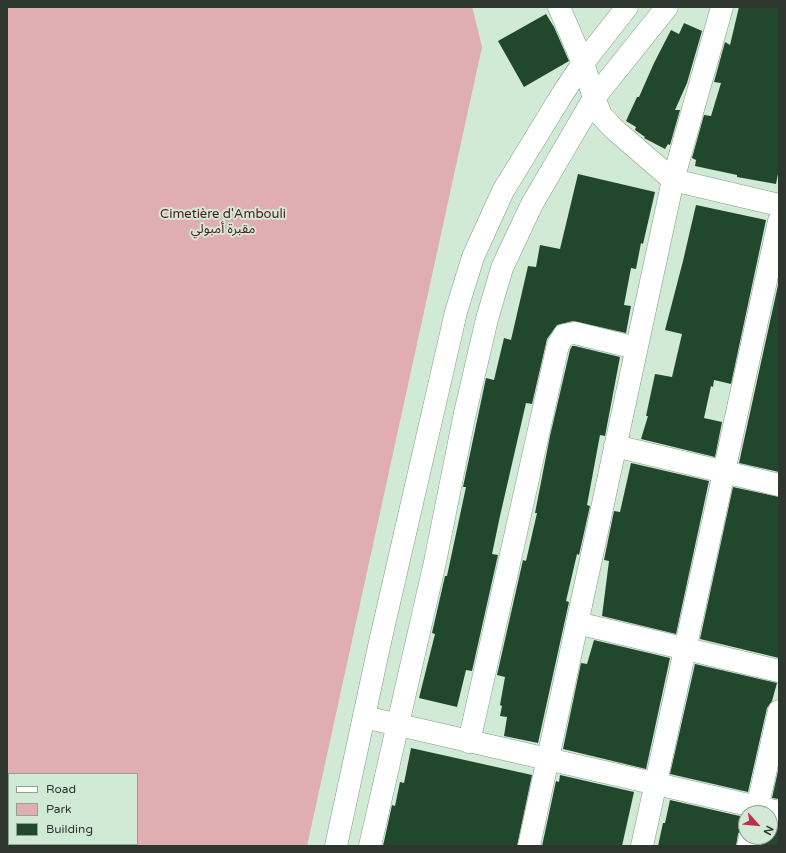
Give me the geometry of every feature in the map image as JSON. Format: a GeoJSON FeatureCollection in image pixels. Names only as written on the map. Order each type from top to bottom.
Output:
{"type":"FeatureCollection","features":[{"type":"Feature","properties":{"kind":"street"},"geometry":{"type":"LineString","coordinates":[[559,7],[583,63],[601,115],[614,129],[673,180],[779,205]]}},
{"type":"Feature","properties":{"kind":"street"},"geometry":{"type":"LineString","coordinates":[[336,846],[380,642],[456,312],[473,257],[503,191],[583,63],[627,7]]}},
{"type":"Feature","properties":{"kind":"street"},"geometry":{"type":"LineString","coordinates":[[370,846],[435,562],[465,413],[487,319],[502,268],[532,204],[594,98],[667,7]]}},
{"type":"Feature","properties":{"kind":"street"},"geometry":{"type":"LineString","coordinates":[[529,846],[673,180],[722,7]]}},
{"type":"Feature","properties":{"kind":"street"},"geometry":{"type":"LineString","coordinates":[[642,846],[779,221]]}},
{"type":"Feature","properties":{"kind":"street"},"geometry":{"type":"LineString","coordinates":[[470,742],[558,345],[564,335],[574,333],[636,348]]}},
{"type":"Feature","properties":{"kind":"street"},"geometry":{"type":"LineString","coordinates":[[615,446],[779,485]]}},
{"type":"Feature","properties":{"kind":"street"},"geometry":{"type":"LineString","coordinates":[[577,623],[779,671]]}},
{"type":"Feature","properties":{"kind":"street"},"geometry":{"type":"LineString","coordinates":[[757,805],[779,711]]}},
{"type":"Feature","properties":{"kind":"street"},"geometry":{"type":"LineString","coordinates":[[364,717],[656,784],[738,805]]}},
{"type":"Feature","properties":{"kind":"green space","name":"Cimetière d'Ambouli مقبرة أمبولي"},"geometry":{"type":"Polygon","coordinates":[[[7,7],[472,7],[482,47],[307,846],[7,846],[7,7]]]}},
{"type":"Feature","properties":{"kind":"building"},"geometry":{"type":"Polygon","coordinates":[[[739,7],[779,7],[779,169],[776,184],[737,177],[737,175],[695,166],[696,160],[692,158],[704,115],[711,116],[721,83],[714,82],[725,42],[730,45],[739,7]]]}},
{"type":"Feature","properties":{"kind":"building"},"geometry":{"type":"Polygon","coordinates":[[[546,14],[554,27],[569,61],[524,87],[498,41],[546,14]]]}},
{"type":"Feature","properties":{"kind":"building"},"geometry":{"type":"Polygon","coordinates":[[[684,23],[702,31],[687,83],[675,110],[680,110],[670,145],[668,144],[665,149],[644,138],[645,137],[635,130],[636,127],[626,121],[671,30],[679,34],[684,23]]]}},
{"type":"Feature","properties":{"kind":"building"},"geometry":{"type":"Polygon","coordinates":[[[578,174],[655,192],[643,244],[641,243],[636,269],[631,268],[624,305],[631,306],[626,333],[573,321],[557,325],[547,339],[532,404],[526,403],[500,516],[492,554],[498,555],[472,671],[466,670],[457,707],[419,698],[435,634],[432,633],[445,576],[447,576],[466,487],[463,487],[486,378],[494,380],[504,338],[511,340],[528,266],[536,267],[540,245],[560,249],[578,174]]]}},
{"type":"Feature","properties":{"kind":"building"},"geometry":{"type":"Polygon","coordinates":[[[696,205],[766,220],[731,384],[714,380],[713,387],[711,386],[704,418],[722,422],[715,457],[641,439],[648,416],[646,416],[655,374],[672,377],[682,334],[665,330],[696,205]]]}},
{"type":"Feature","properties":{"kind":"building"},"geometry":{"type":"Polygon","coordinates":[[[779,285],[779,472],[739,463],[779,285]]]}},
{"type":"Feature","properties":{"kind":"building"},"geometry":{"type":"Polygon","coordinates":[[[572,346],[620,357],[605,436],[600,435],[587,505],[590,506],[579,555],[577,554],[566,601],[569,602],[538,743],[504,736],[507,717],[500,716],[502,706],[500,705],[505,677],[497,675],[523,560],[526,561],[537,513],[535,513],[550,436],[572,346]]]}},
{"type":"Feature","properties":{"kind":"building"},"geometry":{"type":"Polygon","coordinates":[[[631,463],[709,481],[676,634],[602,616],[609,561],[604,560],[614,511],[620,512],[631,463]]]}},
{"type":"Feature","properties":{"kind":"building"},"geometry":{"type":"Polygon","coordinates":[[[733,487],[779,497],[779,658],[700,639],[733,487]]]}},
{"type":"Feature","properties":{"kind":"building"},"geometry":{"type":"Polygon","coordinates":[[[594,640],[670,658],[646,769],[563,749],[581,663],[587,664],[594,640]]]}},
{"type":"Feature","properties":{"kind":"building"},"geometry":{"type":"Polygon","coordinates":[[[695,664],[777,683],[772,701],[767,708],[748,792],[670,774],[695,664]]]}},
{"type":"Feature","properties":{"kind":"building"},"geometry":{"type":"Polygon","coordinates":[[[411,748],[532,775],[517,846],[383,846],[392,805],[395,806],[400,782],[404,783],[411,748]]]}},
{"type":"Feature","properties":{"kind":"building"},"geometry":{"type":"Polygon","coordinates":[[[779,771],[779,799],[772,798],[779,771]]]}},
{"type":"Feature","properties":{"kind":"building"},"geometry":{"type":"Polygon","coordinates":[[[560,775],[634,792],[622,846],[542,846],[556,781],[559,782],[560,775]]]}},
{"type":"Feature","properties":{"kind":"building"},"geometry":{"type":"Polygon","coordinates":[[[670,800],[738,816],[738,834],[736,846],[658,846],[663,823],[665,823],[670,800]]]}},
{"type":"Feature","properties":{"kind":"building"},"geometry":{"type":"Polygon","coordinates":[[[779,824],[779,846],[761,846],[778,845],[779,824]]]}}]}
